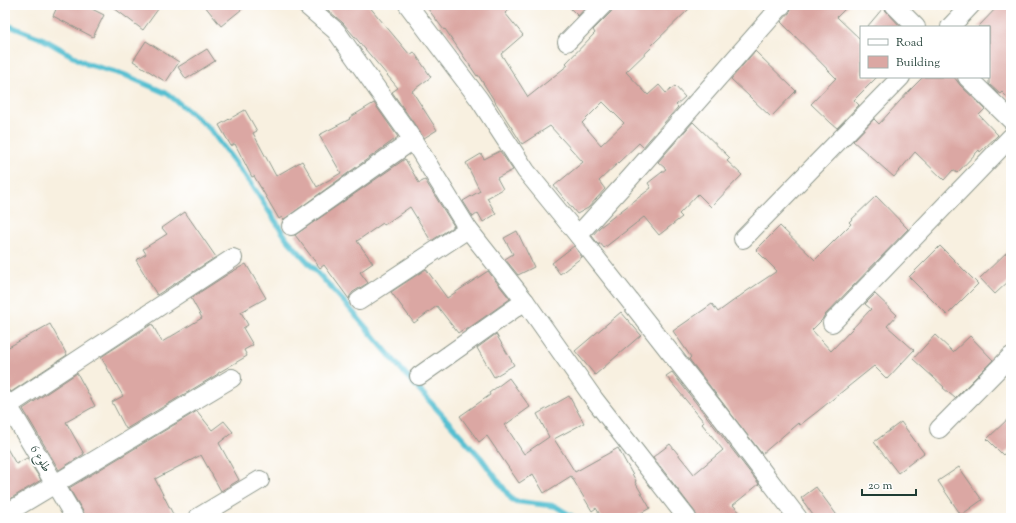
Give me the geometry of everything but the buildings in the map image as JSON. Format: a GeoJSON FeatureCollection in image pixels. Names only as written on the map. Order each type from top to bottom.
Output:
{"type":"FeatureCollection","features":[{"type":"Feature","properties":{"kind":"street"},"geometry":{"type":"LineString","coordinates":[[306,5],[336,31],[413,140],[468,229],[524,301],[594,399],[687,518]]}},
{"type":"Feature","properties":{"kind":"street"},"geometry":{"type":"LineString","coordinates":[[408,5],[479,99],[526,171],[578,235],[798,518]]}},
{"type":"Feature","properties":{"kind":"street"},"geometry":{"type":"LineString","coordinates":[[568,42],[603,5]]}},
{"type":"Feature","properties":{"kind":"street"},"geometry":{"type":"LineString","coordinates":[[578,235],[782,5]]}},
{"type":"Feature","properties":{"kind":"street"},"geometry":{"type":"LineString","coordinates":[[894,5],[915,26]]}},
{"type":"Feature","properties":{"kind":"street"},"geometry":{"type":"LineString","coordinates":[[951,26],[971,5]]}},
{"type":"Feature","properties":{"kind":"street"},"geometry":{"type":"LineString","coordinates":[[743,239],[900,78]]}},
{"type":"Feature","properties":{"kind":"street"},"geometry":{"type":"LineString","coordinates":[[968,78],[1011,120]]}},
{"type":"Feature","properties":{"kind":"street"},"geometry":{"type":"LineString","coordinates":[[832,323],[1011,137]]}},
{"type":"Feature","properties":{"kind":"street"},"geometry":{"type":"LineString","coordinates":[[292,226],[413,140]]}},
{"type":"Feature","properties":{"kind":"street"},"geometry":{"type":"LineString","coordinates":[[359,301],[468,229]]}},
{"type":"Feature","properties":{"kind":"street"},"geometry":{"type":"LineString","coordinates":[[6,405],[233,258]]}},
{"type":"Feature","properties":{"kind":"street"},"geometry":{"type":"LineString","coordinates":[[419,376],[524,301]]}},
{"type":"Feature","properties":{"kind":"street"},"geometry":{"type":"LineString","coordinates":[[939,429],[1011,356]]}},
{"type":"Feature","properties":{"kind":"street"},"geometry":{"type":"LineString","coordinates":[[5,514],[232,378]]}},
{"type":"Feature","properties":{"kind":"street","name":"طلوع 6"},"geometry":{"type":"LineString","coordinates":[[6,405],[75,518]]}},
{"type":"Feature","properties":{"kind":"street"},"geometry":{"type":"LineString","coordinates":[[197,518],[260,480]]}},
{"type":"Feature","properties":{"kind":"waterway"},"geometry":{"type":"LineString","coordinates":[[5,24],[43,39],[87,64],[125,75],[168,94],[210,129],[256,191],[287,239],[481,458],[513,501],[555,506],[575,518]]}}]}
